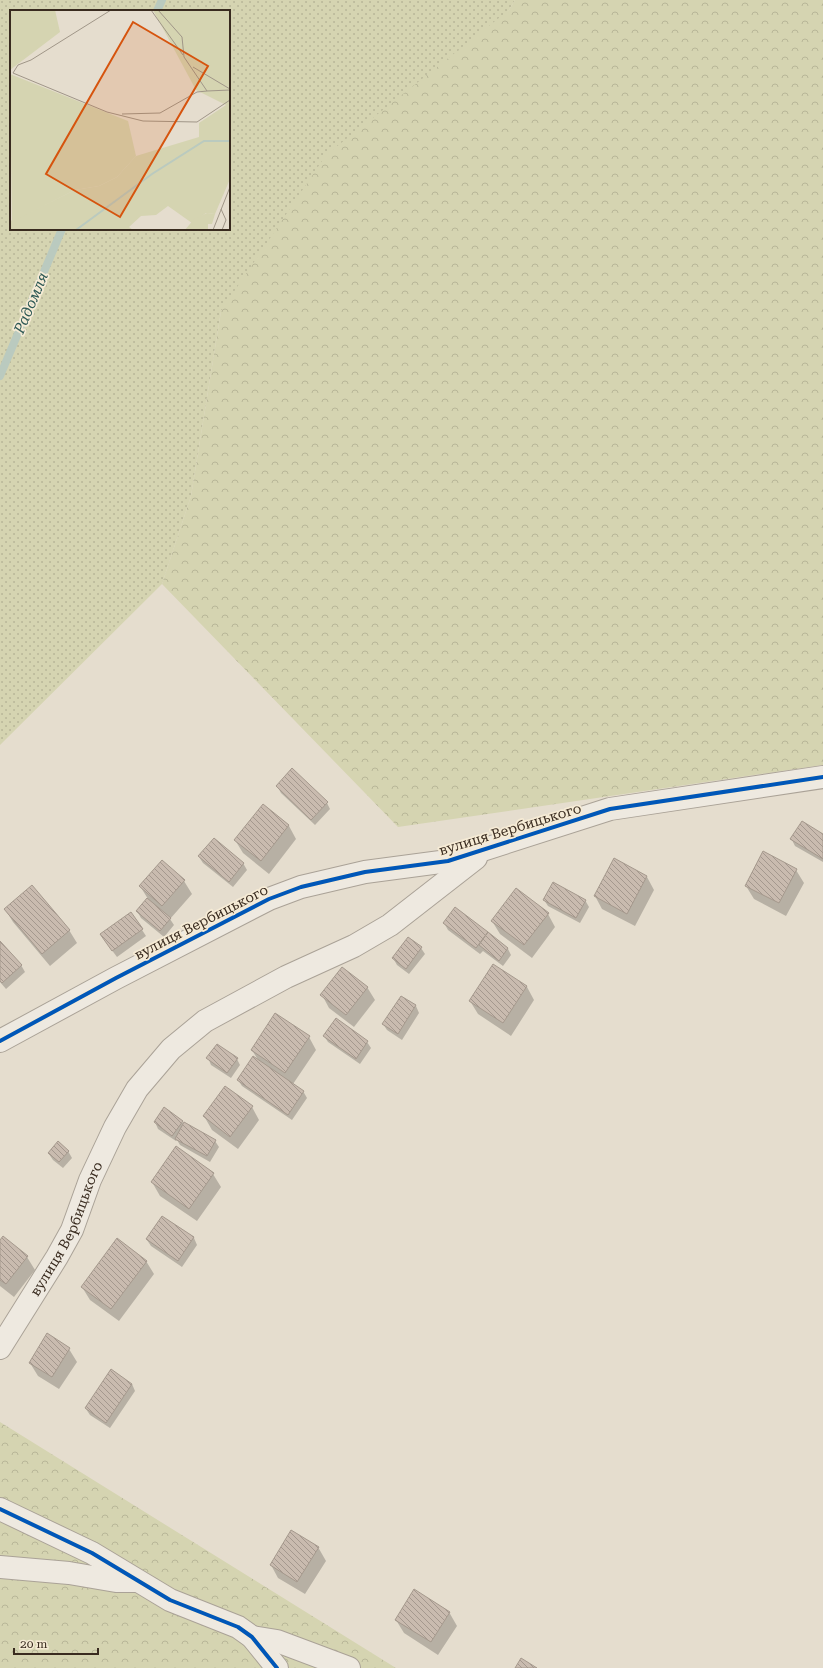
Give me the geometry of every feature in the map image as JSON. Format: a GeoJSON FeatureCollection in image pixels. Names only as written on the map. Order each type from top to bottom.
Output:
{"type":"FeatureCollection","features":[{"type":"Feature","properties":{"kind":"street","name":"вулиця Вербицького"},"geometry":{"type":"LineString","coordinates":[[0,1041],[116,978],[269,899],[301,887],[365,872],[448,861],[610,809],[823,777]]}},
{"type":"Feature","properties":{"kind":"street","name":"вулиця Вербицького"},"geometry":{"type":"LineString","coordinates":[[0,1348],[57,1257],[72,1230],[90,1180],[115,1127],[137,1089],[171,1049],[204,1021],[286,977],[354,946],[390,925],[467,864],[495,845]]}},
{"type":"Feature","properties":{"kind":"street"},"geometry":{"type":"LineString","coordinates":[[0,1509],[92,1553],[170,1600],[238,1627],[252,1637],[277,1668]]}},
{"type":"Feature","properties":{"kind":"street"},"geometry":{"type":"LineString","coordinates":[[0,1567],[69,1573],[116,1581],[140,1581]]}},
{"type":"Feature","properties":{"kind":"street"},"geometry":{"type":"LineString","coordinates":[[252,1637],[277,1640],[349,1668]]}},
{"type":"Feature","properties":{"kind":"green space"},"geometry":{"type":"Polygon","coordinates":[[[0,0],[515,0],[509,10],[221,311],[191,496],[162,584],[0,745],[0,0]]]}},
{"type":"Feature","properties":{"kind":"green space"},"geometry":{"type":"Polygon","coordinates":[[[515,0],[823,0],[823,765],[398,827],[162,584],[191,496],[221,311],[326,155],[509,10],[515,0]]]}},
{"type":"Feature","properties":{"kind":"green space"},"geometry":{"type":"Polygon","coordinates":[[[0,1422],[396,1668],[0,1668],[0,1422]]]}},
{"type":"Feature","properties":{"kind":"building"},"geometry":{"type":"Polygon","coordinates":[[[292,768],[328,802],[311,820],[276,786],[292,768]]]}},
{"type":"Feature","properties":{"kind":"building"},"geometry":{"type":"Polygon","coordinates":[[[263,804],[289,825],[261,861],[234,840],[263,804]]]}},
{"type":"Feature","properties":{"kind":"building"},"geometry":{"type":"Polygon","coordinates":[[[802,821],[823,834],[823,859],[790,839],[802,821]]]}},
{"type":"Feature","properties":{"kind":"building"},"geometry":{"type":"Polygon","coordinates":[[[214,838],[244,863],[229,882],[198,856],[214,838]]]}},
{"type":"Feature","properties":{"kind":"building"},"geometry":{"type":"Polygon","coordinates":[[[763,851],[797,869],[779,903],[745,886],[763,851]]]}},
{"type":"Feature","properties":{"kind":"building"},"geometry":{"type":"Polygon","coordinates":[[[614,858],[647,876],[627,914],[594,896],[614,858]]]}},
{"type":"Feature","properties":{"kind":"building"},"geometry":{"type":"Polygon","coordinates":[[[162,860],[185,880],[162,906],[139,886],[162,860]]]}},
{"type":"Feature","properties":{"kind":"building"},"geometry":{"type":"Polygon","coordinates":[[[553,882],[586,900],[576,918],[543,900],[553,882]]]}},
{"type":"Feature","properties":{"kind":"building"},"geometry":{"type":"Polygon","coordinates":[[[32,885],[70,930],[42,954],[4,909],[32,885]]]}},
{"type":"Feature","properties":{"kind":"building"},"geometry":{"type":"Polygon","coordinates":[[[516,888],[549,913],[524,945],[491,921],[516,888]]]}},
{"type":"Feature","properties":{"kind":"building"},"geometry":{"type":"Polygon","coordinates":[[[147,898],[171,918],[160,931],[136,911],[147,898]]]}},
{"type":"Feature","properties":{"kind":"building"},"geometry":{"type":"Polygon","coordinates":[[[455,907],[488,932],[476,948],[443,923],[455,907]]]}},
{"type":"Feature","properties":{"kind":"building"},"geometry":{"type":"Polygon","coordinates":[[[131,912],[143,929],[112,951],[100,934],[131,912]]]}},
{"type":"Feature","properties":{"kind":"building"},"geometry":{"type":"Polygon","coordinates":[[[488,932],[508,948],[499,961],[479,945],[488,932]]]}},
{"type":"Feature","properties":{"kind":"building"},"geometry":{"type":"Polygon","coordinates":[[[408,937],[422,947],[406,969],[392,958],[408,937]]]}},
{"type":"Feature","properties":{"kind":"building"},"geometry":{"type":"Polygon","coordinates":[[[0,941],[22,965],[2,983],[0,981],[0,941]]]}},
{"type":"Feature","properties":{"kind":"building"},"geometry":{"type":"Polygon","coordinates":[[[493,964],[527,986],[503,1023],[469,1001],[493,964]]]}},
{"type":"Feature","properties":{"kind":"building"},"geometry":{"type":"Polygon","coordinates":[[[342,967],[368,987],[346,1015],[320,995],[342,967]]]}},
{"type":"Feature","properties":{"kind":"building"},"geometry":{"type":"Polygon","coordinates":[[[401,996],[416,1005],[398,1034],[382,1024],[401,996]]]}},
{"type":"Feature","properties":{"kind":"building"},"geometry":{"type":"Polygon","coordinates":[[[275,1013],[310,1036],[285,1073],[251,1050],[275,1013]]]}},
{"type":"Feature","properties":{"kind":"building"},"geometry":{"type":"Polygon","coordinates":[[[336,1018],[368,1041],[356,1059],[323,1036],[336,1018]]]}},
{"type":"Feature","properties":{"kind":"building"},"geometry":{"type":"Polygon","coordinates":[[[217,1044],[238,1058],[227,1073],[206,1058],[217,1044]]]}},
{"type":"Feature","properties":{"kind":"building"},"geometry":{"type":"Polygon","coordinates":[[[253,1056],[304,1091],[288,1115],[237,1080],[253,1056]]]}},
{"type":"Feature","properties":{"kind":"building"},"geometry":{"type":"Polygon","coordinates":[[[225,1086],[253,1106],[230,1137],[203,1116],[225,1086]]]}},
{"type":"Feature","properties":{"kind":"building"},"geometry":{"type":"Polygon","coordinates":[[[164,1107],[183,1121],[172,1136],[154,1122],[164,1107]]]}},
{"type":"Feature","properties":{"kind":"building"},"geometry":{"type":"Polygon","coordinates":[[[184,1122],[216,1140],[207,1156],[175,1139],[184,1122]]]}},
{"type":"Feature","properties":{"kind":"building"},"geometry":{"type":"Polygon","coordinates":[[[58,1141],[69,1151],[59,1162],[48,1153],[58,1141]]]}},
{"type":"Feature","properties":{"kind":"building"},"geometry":{"type":"Polygon","coordinates":[[[176,1146],[214,1173],[189,1209],[151,1182],[176,1146]]]}},
{"type":"Feature","properties":{"kind":"building"},"geometry":{"type":"Polygon","coordinates":[[[162,1216],[194,1237],[178,1261],[146,1239],[162,1216]]]}},
{"type":"Feature","properties":{"kind":"building"},"geometry":{"type":"Polygon","coordinates":[[[3,1236],[28,1256],[6,1284],[0,1280],[0,1240],[3,1236]]]}},
{"type":"Feature","properties":{"kind":"building"},"geometry":{"type":"Polygon","coordinates":[[[117,1238],[147,1261],[111,1309],[81,1287],[117,1238]]]}},
{"type":"Feature","properties":{"kind":"building"},"geometry":{"type":"Polygon","coordinates":[[[47,1333],[70,1348],[52,1377],[29,1363],[47,1333]]]}},
{"type":"Feature","properties":{"kind":"building"},"geometry":{"type":"Polygon","coordinates":[[[111,1369],[132,1384],[106,1423],[85,1408],[111,1369]]]}},
{"type":"Feature","properties":{"kind":"building"},"geometry":{"type":"Polygon","coordinates":[[[291,1530],[319,1547],[297,1582],[270,1565],[291,1530]]]}},
{"type":"Feature","properties":{"kind":"building"},"geometry":{"type":"Polygon","coordinates":[[[414,1589],[450,1612],[431,1642],[395,1620],[414,1589]]]}},
{"type":"Feature","properties":{"kind":"building"},"geometry":{"type":"Polygon","coordinates":[[[521,1658],[537,1668],[515,1668],[521,1658]]]}},
{"type":"Feature","properties":{"kind":"waterway","name":"Радомля"},"geometry":{"type":"LineString","coordinates":[[157,10],[162,0]]}},
{"type":"Feature","properties":{"kind":"waterway","name":"Радомля"},"geometry":{"type":"LineString","coordinates":[[0,376],[62,230]]}},
{"type":"Feature","properties":{"kind":"cycle path"},"geometry":{"type":"LineString","coordinates":[[0,1041],[116,978],[269,899],[301,887],[365,872],[448,861],[610,809],[823,777]]}},
{"type":"Feature","properties":{"kind":"cycle path"},"geometry":{"type":"LineString","coordinates":[[0,1509],[92,1553],[170,1600],[238,1627],[252,1637],[277,1668]]}}]}
